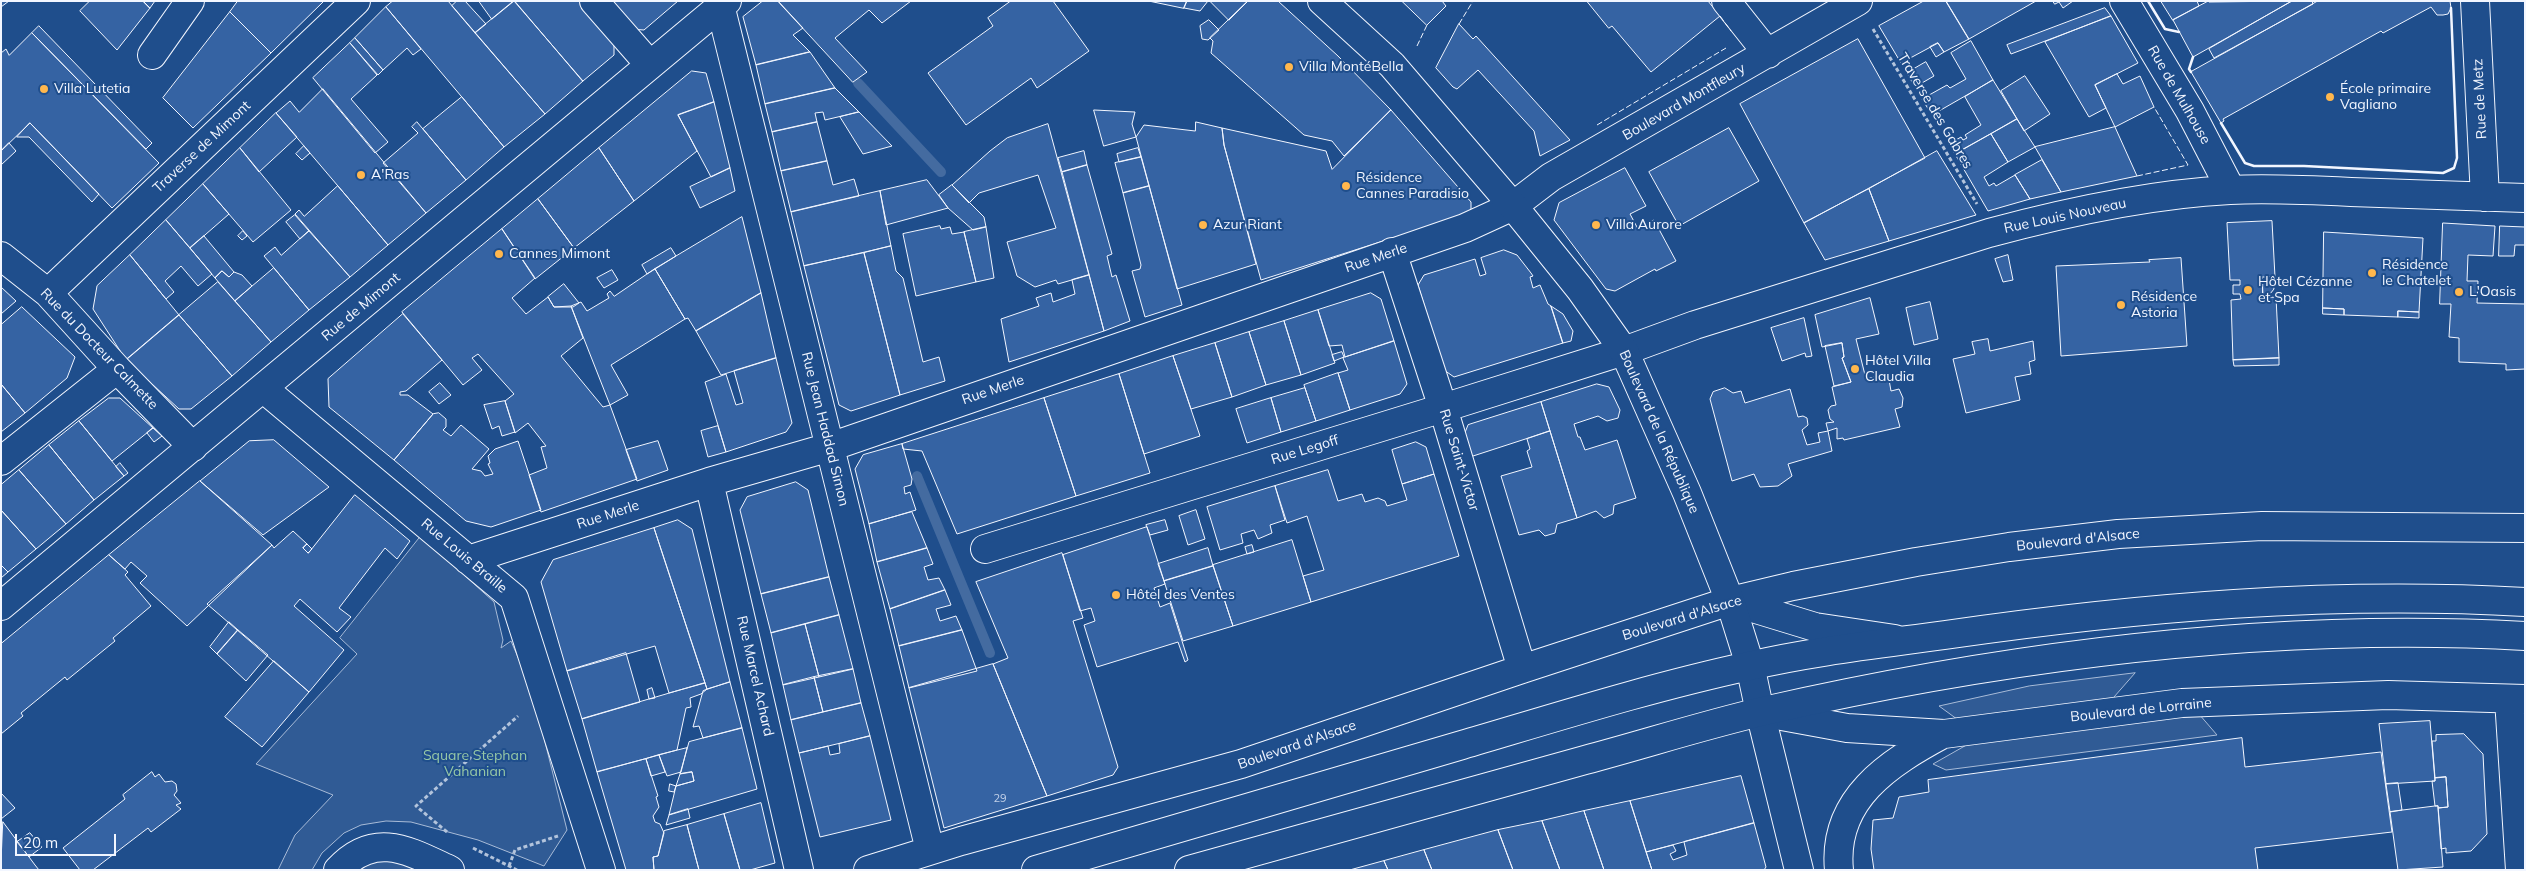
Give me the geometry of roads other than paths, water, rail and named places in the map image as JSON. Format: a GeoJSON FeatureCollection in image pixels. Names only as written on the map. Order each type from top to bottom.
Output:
{"type":"FeatureCollection","features":[{"type":"Feature","properties":{"kind":"main road"},"geometry":{"type":"LineString","coordinates":[[152,55],[190,1]]}},
{"type":"Feature","properties":{"kind":"main road","name":"Traverse de Mimont"},"geometry":{"type":"LineString","coordinates":[[48,293],[356,1]]}},
{"type":"Feature","properties":{"kind":"main road"},"geometry":{"type":"LineString","coordinates":[[594,1],[650,65]]}},
{"type":"Feature","properties":{"kind":"main road","name":"Boulevard de la République"},"geometry":{"type":"LineString","coordinates":[[1322,1],[1392,65],[1580,289],[1624,350],[1690,500],[1730,601],[1750,665],[1799,870]]}},
{"type":"Feature","properties":{"kind":"main road"},"geometry":{"type":"LineString","coordinates":[[1726,1],[1768,54]]}},
{"type":"Feature","properties":{"kind":"main road","name":"Rue de Mulhouse"},"geometry":{"type":"LineString","coordinates":[[2124,1],[2190,111],[2231,190]]}},
{"type":"Feature","properties":{"kind":"main road","name":"Rue de Metz"},"geometry":{"type":"LineString","coordinates":[[2475,1],[2485,197]]}},
{"type":"Feature","properties":{"kind":"main road","name":"Boulevard Montfleury"},"geometry":{"type":"LineString","coordinates":[[1512,206],[1551,177],[1857,2]]}},
{"type":"Feature","properties":{"kind":"main road","name":"Rue de Mimont"},"geometry":{"type":"LineString","coordinates":[[1,606],[264,389],[722,3]]}},
{"type":"Feature","properties":{"kind":"main road","name":"Rue Jean Haddad Simon"},"geometry":{"type":"LineString","coordinates":[[722,3],[930,850]]}},
{"type":"Feature","properties":{"kind":"main road","name":"Rue Louis Nouveau"},"geometry":{"type":"LineString","coordinates":[[1624,350],[1695,325],[1989,233],[2105,206],[2193,192],[2278,189],[2525,198]]}},
{"type":"Feature","properties":{"kind":"main road","name":"Rue Merle"},"geometry":{"type":"LineString","coordinates":[[468,560],[710,482],[830,447],[1465,228],[1512,206]]}},
{"type":"Feature","properties":{"kind":"main road","name":"Rue Saint-Victor"},"geometry":{"type":"LineString","coordinates":[[1392,252],[1443,408],[1522,669]]}},
{"type":"Feature","properties":{"kind":"main road","name":"Rue du Docteur Calmette"},"geometry":{"type":"LineString","coordinates":[[1,256],[48,293],[117,369],[193,447]]}},
{"type":"Feature","properties":{"kind":"main road","name":"Rue Legoff"},"geometry":{"type":"LineString","coordinates":[[986,550],[1624,350]]}},
{"type":"Feature","properties":{"kind":"main road"},"geometry":{"type":"LineString","coordinates":[[1,461],[117,369]]}},
{"type":"Feature","properties":{"kind":"main road","name":"Rue Louis Braille"},"geometry":{"type":"LineString","coordinates":[[264,389],[514,598],[546,692],[602,870]]}},
{"type":"Feature","properties":{"kind":"main road","name":"Rue Marcel Achard"},"geometry":{"type":"LineString","coordinates":[[710,482],[799,870]]}},
{"type":"Feature","properties":{"kind":"main road","name":"Boulevard d'Alsace"},"geometry":{"type":"LineString","coordinates":[[868,870],[930,850],[1241,764],[1730,601],[1793,586],[1916,562],[2009,547],[2118,534],[2262,526],[2525,528]]}},
{"type":"Feature","properties":{"kind":"main road"},"geometry":{"type":"LineString","coordinates":[[1036,870],[1636,695],[1750,665],[1812,653],[2038,622],[2226,603],[2390,598],[2525,602]]}},
{"type":"Feature","properties":{"kind":"main road"},"geometry":{"type":"LineString","coordinates":[[1730,601],[1815,626],[1906,640]]}},
{"type":"Feature","properties":{"kind":"main road"},"geometry":{"type":"LineString","coordinates":[[1189,870],[1760,712],[1878,687],[1994,667],[2222,640],[2352,633],[2525,636]]}},
{"type":"Feature","properties":{"kind":"main road","name":"Boulevard de Lorraine"},"geometry":{"type":"LineString","coordinates":[[1760,712],[1847,728],[1944,734],[2182,703],[2388,695],[2517,699]]}},
{"type":"Feature","properties":{"kind":"main road"},"geometry":{"type":"LineString","coordinates":[[2517,699],[2520,870]]}},
{"type":"Feature","properties":{"kind":"main road"},"geometry":{"type":"LineString","coordinates":[[1839,870],[1839,851],[1846,822],[1857,798],[1891,764],[1944,734]]}},
{"type":"Feature","properties":{"kind":"main road"},"geometry":{"type":"LineString","coordinates":[[338,870],[347,860],[358,853],[372,848],[388,846],[402,848],[450,870]]}},
{"type":"Feature","properties":{"kind":"waterway"},"geometry":{"type":"LineString","coordinates":[[858,83],[941,172]]}},
{"type":"Feature","properties":{"kind":"waterway"},"geometry":{"type":"LineString","coordinates":[[917,476],[990,653]]}},
{"type":"Feature","properties":{"kind":"place","name":"Villa MontéBella"},"geometry":{"type":"Point","coordinates":[1289,67]}},
{"type":"Feature","properties":{"kind":"place","name":"Villa Lutetia"},"geometry":{"type":"Point","coordinates":[44,89]}},
{"type":"Feature","properties":{"kind":"place","name":"École primaire Vagliano"},"geometry":{"type":"Point","coordinates":[2330,97]}},
{"type":"Feature","properties":{"kind":"place","name":"A'Ras"},"geometry":{"type":"Point","coordinates":[361,175]}},
{"type":"Feature","properties":{"kind":"place","name":"Résidence Cannes Paradisio"},"geometry":{"type":"Point","coordinates":[1346,186]}},
{"type":"Feature","properties":{"kind":"place","name":"Azur Riant"},"geometry":{"type":"Point","coordinates":[1203,225]}},
{"type":"Feature","properties":{"kind":"place","name":"Villa Aurore"},"geometry":{"type":"Point","coordinates":[1596,225]}},
{"type":"Feature","properties":{"kind":"place","name":"Cannes Mimont"},"geometry":{"type":"Point","coordinates":[499,254]}},
{"type":"Feature","properties":{"kind":"place","name":"Résidence le Chatelet"},"geometry":{"type":"Point","coordinates":[2372,273]}},
{"type":"Feature","properties":{"kind":"place","name":"Hôtel Cézanne et Spa"},"geometry":{"type":"Point","coordinates":[2248,290]}},
{"type":"Feature","properties":{"kind":"place","name":"L'Oasis"},"geometry":{"type":"Point","coordinates":[2459,292]}},
{"type":"Feature","properties":{"kind":"place","name":"Résidence Astoria"},"geometry":{"type":"Point","coordinates":[2121,305]}},
{"type":"Feature","properties":{"kind":"place","name":"Hôtel Villa Claudia"},"geometry":{"type":"Point","coordinates":[1855,369]}},
{"type":"Feature","properties":{"kind":"place","name":"Hôtel des Ventes"},"geometry":{"type":"Point","coordinates":[1116,595]}},
{"type":"Feature","properties":{"kind":"park label","name":"Square Stephan Vahanian"},"geometry":{"type":"Point","coordinates":[475,764]}}]}
